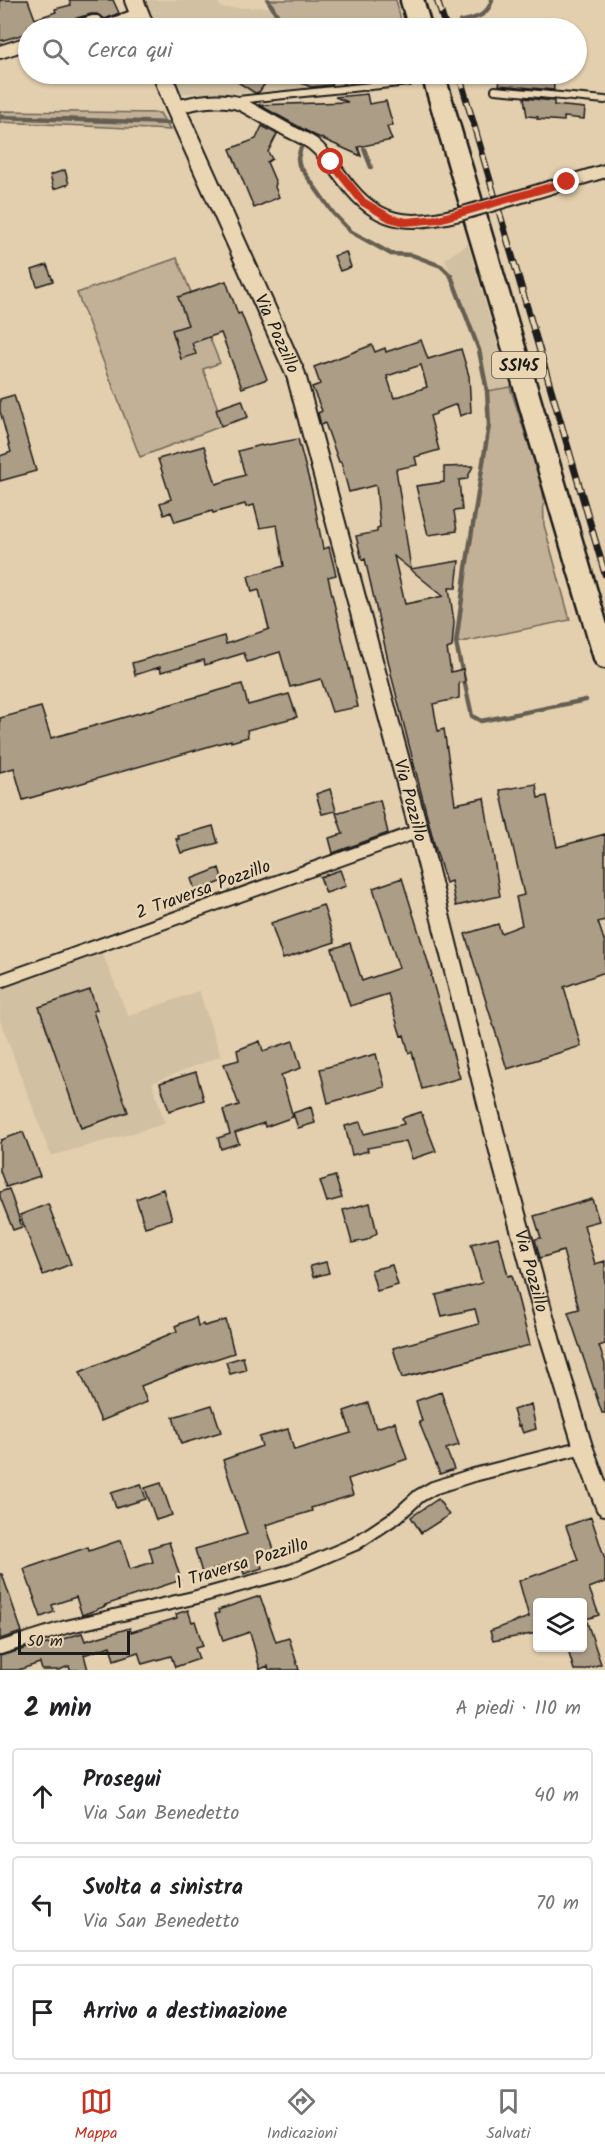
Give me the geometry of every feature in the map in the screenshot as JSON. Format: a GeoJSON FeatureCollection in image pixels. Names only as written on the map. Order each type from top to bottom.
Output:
{"type":"FeatureCollection","features":[{"type":"Feature","properties":{"kind":"highway"},"geometry":{"type":"LineString","coordinates":[[412,0],[417,18]]}},
{"type":"Feature","properties":{"kind":"highway","name":"SS145"},"geometry":{"type":"LineString","coordinates":[[437,84],[605,657]]}},
{"type":"Feature","properties":{"kind":"main road","name":"Via Pozzillo"},"geometry":{"type":"LineString","coordinates":[[166,84],[296,375],[419,831],[503,1167],[551,1342],[583,1447],[605,1506]]}},
{"type":"Feature","properties":{"kind":"street"},"geometry":{"type":"LineString","coordinates":[[0,52],[18,46]]}},
{"type":"Feature","properties":{"kind":"street"},"geometry":{"type":"LineString","coordinates":[[175,107],[207,101],[232,101],[241,104],[313,144],[331,162],[363,202],[376,211],[406,222],[439,219],[460,214],[605,171]]}},
{"type":"Feature","properties":{"kind":"street","name":"2 Traversa Pozzillo"},"geometry":{"type":"LineString","coordinates":[[0,981],[419,831]]}},
{"type":"Feature","properties":{"kind":"street","name":"1 Traversa Pozzillo"},"geometry":{"type":"LineString","coordinates":[[0,1648],[66,1626],[193,1598],[291,1570],[355,1544],[433,1488],[470,1476],[583,1447]]}},
{"type":"Feature","properties":{"kind":"lane"},"geometry":{"type":"LineString","coordinates":[[232,101],[390,84]]}},
{"type":"Feature","properties":{"kind":"lane"},"geometry":{"type":"LineString","coordinates":[[495,90],[605,100]]}},
{"type":"Feature","properties":{"kind":"shaded area"},"geometry":{"type":"Polygon","coordinates":[[[145,0],[217,0],[221,8],[272,7],[279,18],[152,18],[145,0]]]}},
{"type":"Feature","properties":{"kind":"shaded area"},"geometry":{"type":"Polygon","coordinates":[[[268,0],[396,0],[400,18],[279,18],[268,0]]]}},
{"type":"Feature","properties":{"kind":"shaded area"},"geometry":{"type":"Polygon","coordinates":[[[178,84],[344,84],[253,93],[182,93],[178,84]]]}},
{"type":"Feature","properties":{"kind":"shaded area"},"geometry":{"type":"Polygon","coordinates":[[[0,111],[160,113],[170,130],[0,122],[0,111]]]}},
{"type":"Feature","properties":{"kind":"shaded area"},"geometry":{"type":"Polygon","coordinates":[[[468,244],[510,387],[487,391],[479,350],[445,259],[468,244]]]}},
{"type":"Feature","properties":{"kind":"shaded area"},"geometry":{"type":"Polygon","coordinates":[[[177,258],[220,363],[203,369],[224,425],[140,457],[77,293],[177,258]]]}},
{"type":"Feature","properties":{"kind":"shaded area"},"geometry":{"type":"Polygon","coordinates":[[[510,387],[543,488],[544,525],[570,620],[456,643],[489,425],[487,391],[510,387]]]}},
{"type":"Feature","properties":{"kind":"shaded area"},"geometry":{"type":"Polygon","coordinates":[[[102,952],[128,1016],[199,991],[221,1056],[152,1083],[165,1124],[51,1156],[0,1020],[0,987],[102,952]]]}},
{"type":"Feature","properties":{"kind":"building"},"geometry":{"type":"Polygon","coordinates":[[[0,0],[28,0],[35,18],[18,18],[18,36],[0,41],[0,0]]]}},
{"type":"Feature","properties":{"kind":"building"},"geometry":{"type":"Polygon","coordinates":[[[69,0],[113,0],[119,13],[107,18],[91,14],[77,18],[38,18],[56,12],[55,9],[71,5],[69,0]]]}},
{"type":"Feature","properties":{"kind":"building"},"geometry":{"type":"Polygon","coordinates":[[[241,84],[265,84],[259,92],[255,93],[241,84]]]}},
{"type":"Feature","properties":{"kind":"building"},"geometry":{"type":"Polygon","coordinates":[[[304,84],[332,85],[311,87],[304,84]]]}},
{"type":"Feature","properties":{"kind":"building"},"geometry":{"type":"Polygon","coordinates":[[[554,84],[554,90],[499,85],[554,84]]]}},
{"type":"Feature","properties":{"kind":"building"},"geometry":{"type":"Polygon","coordinates":[[[367,94],[369,104],[386,101],[393,125],[387,127],[392,140],[358,147],[361,156],[314,135],[259,105],[348,102],[335,97],[367,94]]]}},
{"type":"Feature","properties":{"kind":"building"},"geometry":{"type":"Polygon","coordinates":[[[524,98],[554,101],[554,105],[585,108],[584,119],[564,117],[564,121],[527,116],[524,98]]]}},
{"type":"Feature","properties":{"kind":"building"},"geometry":{"type":"Polygon","coordinates":[[[262,126],[277,134],[268,152],[272,159],[267,162],[279,197],[254,208],[230,149],[256,139],[262,126]]]}},
{"type":"Feature","properties":{"kind":"building"},"geometry":{"type":"Polygon","coordinates":[[[65,170],[69,184],[54,189],[50,175],[65,170]]]}},
{"type":"Feature","properties":{"kind":"building"},"geometry":{"type":"Polygon","coordinates":[[[346,252],[351,267],[340,271],[334,256],[346,252]]]}},
{"type":"Feature","properties":{"kind":"building"},"geometry":{"type":"Polygon","coordinates":[[[47,265],[53,281],[37,286],[32,270],[47,265]]]}},
{"type":"Feature","properties":{"kind":"building"},"geometry":{"type":"Polygon","coordinates":[[[226,281],[267,379],[242,388],[221,333],[192,343],[196,354],[181,359],[172,330],[188,325],[178,297],[226,281]]]}},
{"type":"Feature","properties":{"kind":"building"},"geometry":{"type":"Polygon","coordinates":[[[421,340],[428,359],[461,349],[469,376],[471,412],[460,416],[457,404],[430,416],[439,450],[415,457],[417,465],[396,469],[411,569],[459,561],[456,588],[449,588],[454,622],[452,647],[447,649],[451,672],[463,669],[465,682],[459,683],[459,698],[433,704],[438,731],[444,729],[455,804],[484,798],[500,896],[456,906],[451,881],[446,883],[435,847],[393,682],[365,559],[362,560],[356,536],[377,532],[377,528],[380,527],[376,485],[349,492],[341,462],[339,462],[325,423],[321,425],[318,413],[322,411],[312,387],[320,384],[314,367],[372,345],[375,352],[385,348],[386,352],[421,340]],[[421,365],[387,376],[394,398],[427,387],[421,365]],[[394,556],[405,604],[443,596],[410,569],[394,556]]]}},
{"type":"Feature","properties":{"kind":"building"},"geometry":{"type":"Polygon","coordinates":[[[14,395],[36,471],[0,481],[0,456],[11,452],[0,411],[0,399],[14,395]]]}},
{"type":"Feature","properties":{"kind":"building"},"geometry":{"type":"Polygon","coordinates":[[[242,400],[248,417],[221,426],[216,409],[242,400]]]}},
{"type":"Feature","properties":{"kind":"building"},"geometry":{"type":"Polygon","coordinates":[[[298,439],[312,491],[323,549],[329,547],[336,575],[328,577],[358,707],[332,712],[321,679],[290,687],[280,652],[247,662],[244,653],[205,665],[204,660],[161,672],[160,667],[135,675],[132,663],[224,636],[226,644],[269,629],[259,590],[252,592],[248,576],[284,566],[277,525],[260,528],[254,505],[246,507],[245,504],[213,513],[212,511],[175,522],[171,512],[164,515],[160,503],[171,499],[158,459],[204,446],[216,484],[245,475],[238,451],[298,439]]]}},
{"type":"Feature","properties":{"kind":"building"},"geometry":{"type":"Polygon","coordinates":[[[473,466],[467,479],[459,480],[462,510],[454,511],[457,531],[428,535],[416,486],[444,482],[444,467],[473,466]]]}},
{"type":"Feature","properties":{"kind":"building"},"geometry":{"type":"Polygon","coordinates":[[[242,684],[248,705],[289,694],[297,717],[247,730],[248,737],[23,800],[14,768],[0,772],[0,718],[41,707],[51,738],[242,684]]]}},
{"type":"Feature","properties":{"kind":"building"},"geometry":{"type":"Polygon","coordinates":[[[536,784],[538,798],[547,796],[557,847],[605,834],[605,920],[598,922],[605,943],[605,972],[564,987],[581,1046],[507,1069],[465,934],[498,924],[501,933],[522,925],[516,897],[524,895],[500,790],[536,784]]]}},
{"type":"Feature","properties":{"kind":"building"},"geometry":{"type":"Polygon","coordinates":[[[330,789],[336,811],[322,814],[316,794],[330,789]]]}},
{"type":"Feature","properties":{"kind":"building"},"geometry":{"type":"Polygon","coordinates":[[[380,800],[388,833],[333,853],[329,838],[343,834],[336,813],[380,800]]]}},
{"type":"Feature","properties":{"kind":"building"},"geometry":{"type":"Polygon","coordinates":[[[213,826],[218,843],[181,853],[176,839],[179,839],[178,836],[213,826]]]}},
{"type":"Feature","properties":{"kind":"building"},"geometry":{"type":"Polygon","coordinates":[[[219,868],[223,881],[196,892],[191,879],[219,868]]]}},
{"type":"Feature","properties":{"kind":"building"},"geometry":{"type":"Polygon","coordinates":[[[340,870],[346,886],[326,893],[320,877],[340,870]]]}},
{"type":"Feature","properties":{"kind":"building"},"geometry":{"type":"Polygon","coordinates":[[[402,878],[460,1078],[422,1089],[412,1052],[409,1053],[404,1035],[401,1036],[388,994],[350,1006],[332,949],[350,943],[362,981],[399,968],[373,888],[402,878]]]}},
{"type":"Feature","properties":{"kind":"building"},"geometry":{"type":"Polygon","coordinates":[[[323,905],[335,942],[283,959],[271,923],[323,905]]]}},
{"type":"Feature","properties":{"kind":"building"},"geometry":{"type":"Polygon","coordinates":[[[90,990],[97,1010],[93,1011],[128,1112],[81,1128],[39,1007],[90,990]]]}},
{"type":"Feature","properties":{"kind":"building"},"geometry":{"type":"Polygon","coordinates":[[[260,1041],[263,1051],[293,1041],[301,1068],[281,1075],[293,1117],[265,1127],[264,1123],[235,1133],[239,1143],[221,1149],[218,1138],[230,1134],[223,1110],[239,1105],[224,1064],[239,1060],[237,1050],[260,1041]]]}},
{"type":"Feature","properties":{"kind":"building"},"geometry":{"type":"Polygon","coordinates":[[[376,1054],[385,1087],[328,1103],[320,1069],[376,1054]]]}},
{"type":"Feature","properties":{"kind":"building"},"geometry":{"type":"Polygon","coordinates":[[[196,1072],[204,1100],[169,1111],[160,1083],[196,1072]]]}},
{"type":"Feature","properties":{"kind":"building"},"geometry":{"type":"Polygon","coordinates":[[[311,1107],[315,1123],[298,1128],[293,1113],[311,1107]]]}},
{"type":"Feature","properties":{"kind":"building"},"geometry":{"type":"Polygon","coordinates":[[[421,1112],[436,1151],[412,1159],[406,1141],[367,1148],[368,1151],[352,1155],[345,1126],[360,1122],[364,1134],[404,1124],[402,1118],[421,1112]]]}},
{"type":"Feature","properties":{"kind":"building"},"geometry":{"type":"Polygon","coordinates":[[[23,1132],[40,1176],[6,1187],[0,1171],[0,1143],[1,1140],[23,1132]]]}},
{"type":"Feature","properties":{"kind":"building"},"geometry":{"type":"Polygon","coordinates":[[[335,1176],[342,1198],[327,1202],[320,1181],[335,1176]]]}},
{"type":"Feature","properties":{"kind":"building"},"geometry":{"type":"Polygon","coordinates":[[[9,1189],[22,1227],[13,1230],[0,1197],[0,1192],[9,1189]]]}},
{"type":"Feature","properties":{"kind":"building"},"geometry":{"type":"Polygon","coordinates":[[[163,1189],[172,1219],[145,1227],[136,1199],[163,1189]]]}},
{"type":"Feature","properties":{"kind":"building"},"geometry":{"type":"Polygon","coordinates":[[[592,1199],[599,1221],[584,1225],[595,1264],[605,1261],[605,1344],[599,1346],[605,1364],[605,1413],[602,1413],[568,1312],[579,1309],[563,1251],[540,1258],[535,1239],[541,1238],[534,1216],[592,1199]]]}},
{"type":"Feature","properties":{"kind":"building"},"geometry":{"type":"Polygon","coordinates":[[[370,1203],[377,1233],[367,1240],[352,1243],[343,1210],[370,1203]]]}},
{"type":"Feature","properties":{"kind":"building"},"geometry":{"type":"Polygon","coordinates":[[[48,1204],[71,1264],[43,1275],[20,1215],[48,1204]]]}},
{"type":"Feature","properties":{"kind":"building"},"geometry":{"type":"Polygon","coordinates":[[[498,1237],[508,1276],[512,1275],[530,1345],[402,1378],[393,1348],[479,1324],[475,1309],[442,1316],[436,1295],[482,1283],[471,1244],[498,1237]]]}},
{"type":"Feature","properties":{"kind":"building"},"geometry":{"type":"Polygon","coordinates":[[[326,1262],[329,1273],[313,1277],[310,1266],[326,1262]]]}},
{"type":"Feature","properties":{"kind":"building"},"geometry":{"type":"Polygon","coordinates":[[[392,1265],[398,1285],[377,1291],[371,1270],[392,1265]]]}},
{"type":"Feature","properties":{"kind":"building"},"geometry":{"type":"Polygon","coordinates":[[[196,1317],[198,1326],[226,1320],[234,1353],[141,1386],[147,1402],[101,1421],[80,1372],[177,1331],[175,1326],[196,1317]]]}},
{"type":"Feature","properties":{"kind":"building"},"geometry":{"type":"Polygon","coordinates":[[[243,1357],[246,1370],[230,1374],[226,1362],[243,1357]]]}},
{"type":"Feature","properties":{"kind":"building"},"geometry":{"type":"Polygon","coordinates":[[[441,1392],[459,1445],[446,1449],[454,1469],[440,1474],[419,1422],[422,1421],[416,1401],[441,1392]]]}},
{"type":"Feature","properties":{"kind":"building"},"geometry":{"type":"Polygon","coordinates":[[[368,1403],[376,1428],[395,1422],[407,1459],[348,1479],[353,1495],[266,1525],[274,1550],[258,1556],[262,1568],[244,1574],[240,1561],[202,1573],[195,1549],[247,1534],[223,1460],[262,1446],[259,1437],[288,1429],[294,1450],[351,1433],[344,1411],[368,1403]]]}},
{"type":"Feature","properties":{"kind":"building"},"geometry":{"type":"Polygon","coordinates":[[[531,1404],[536,1429],[523,1433],[513,1410],[531,1404]]]}},
{"type":"Feature","properties":{"kind":"building"},"geometry":{"type":"Polygon","coordinates":[[[212,1405],[221,1432],[181,1444],[173,1417],[212,1405]]]}},
{"type":"Feature","properties":{"kind":"building"},"geometry":{"type":"Polygon","coordinates":[[[161,1483],[172,1515],[156,1520],[145,1488],[161,1483]]]}},
{"type":"Feature","properties":{"kind":"building"},"geometry":{"type":"Polygon","coordinates":[[[141,1484],[146,1499],[116,1508],[111,1493],[141,1484]]]}},
{"type":"Feature","properties":{"kind":"building"},"geometry":{"type":"Polygon","coordinates":[[[438,1499],[449,1515],[421,1533],[411,1517],[438,1499]]]}},
{"type":"Feature","properties":{"kind":"building"},"geometry":{"type":"Polygon","coordinates":[[[591,1517],[605,1559],[605,1582],[589,1588],[599,1615],[587,1619],[587,1598],[533,1598],[533,1634],[493,1641],[490,1631],[529,1617],[519,1581],[578,1560],[566,1526],[591,1517]]]}},
{"type":"Feature","properties":{"kind":"building"},"geometry":{"type":"Polygon","coordinates":[[[121,1540],[130,1569],[153,1562],[149,1548],[169,1542],[181,1580],[82,1615],[76,1597],[52,1605],[54,1612],[41,1617],[24,1569],[88,1547],[89,1551],[121,1540]]]}},
{"type":"Feature","properties":{"kind":"building"},"geometry":{"type":"Polygon","coordinates":[[[0,1574],[2,1574],[22,1632],[0,1639],[0,1574]]]}},
{"type":"Feature","properties":{"kind":"building"},"geometry":{"type":"Polygon","coordinates":[[[260,1596],[276,1642],[289,1638],[299,1670],[269,1670],[268,1666],[260,1669],[250,1632],[223,1641],[215,1614],[219,1613],[218,1610],[260,1596]]]}},
{"type":"Feature","properties":{"kind":"building"},"geometry":{"type":"Polygon","coordinates":[[[188,1610],[192,1622],[195,1621],[203,1646],[195,1648],[199,1659],[175,1667],[171,1656],[142,1664],[138,1652],[114,1660],[110,1646],[84,1655],[88,1670],[70,1670],[69,1666],[59,1670],[42,1670],[40,1663],[18,1670],[0,1670],[0,1656],[82,1633],[85,1641],[130,1628],[131,1632],[177,1618],[176,1614],[188,1610]]]}},
{"type":"Feature","properties":{"kind":"building"},"geometry":{"type":"Polygon","coordinates":[[[587,1622],[601,1664],[583,1670],[574,1670],[569,1652],[587,1652],[587,1622]]]}},
{"type":"Feature","properties":{"kind":"waterway"},"geometry":{"type":"LineString","coordinates":[[268,0],[279,18]]}},
{"type":"Feature","properties":{"kind":"waterway"},"geometry":{"type":"LineString","coordinates":[[475,18],[487,10],[492,0]]}},
{"type":"Feature","properties":{"kind":"waterway"},"geometry":{"type":"LineString","coordinates":[[0,117],[169,123]]}},
{"type":"Feature","properties":{"kind":"waterway"},"geometry":{"type":"LineString","coordinates":[[301,147],[299,165],[333,213],[350,231],[391,254],[412,255],[441,266],[451,276],[479,350],[487,391],[489,425],[456,643],[472,716],[481,721],[586,700]]}},
{"type":"Feature","properties":{"kind":"waterway"},"geometry":{"type":"LineString","coordinates":[[364,149],[371,167]]}},
{"type":"Feature","properties":{"kind":"railway"},"geometry":{"type":"LineString","coordinates":[[437,0],[443,18]]}},
{"type":"Feature","properties":{"kind":"railway"},"geometry":{"type":"LineString","coordinates":[[462,84],[605,574]]}},
{"type":"Feature","properties":{"kind":"route"},"geometry":{"type":"LineString","coordinates":[[331,162],[363,202],[390,218],[406,222],[420,222],[460,214],[567,182]]}}]}
